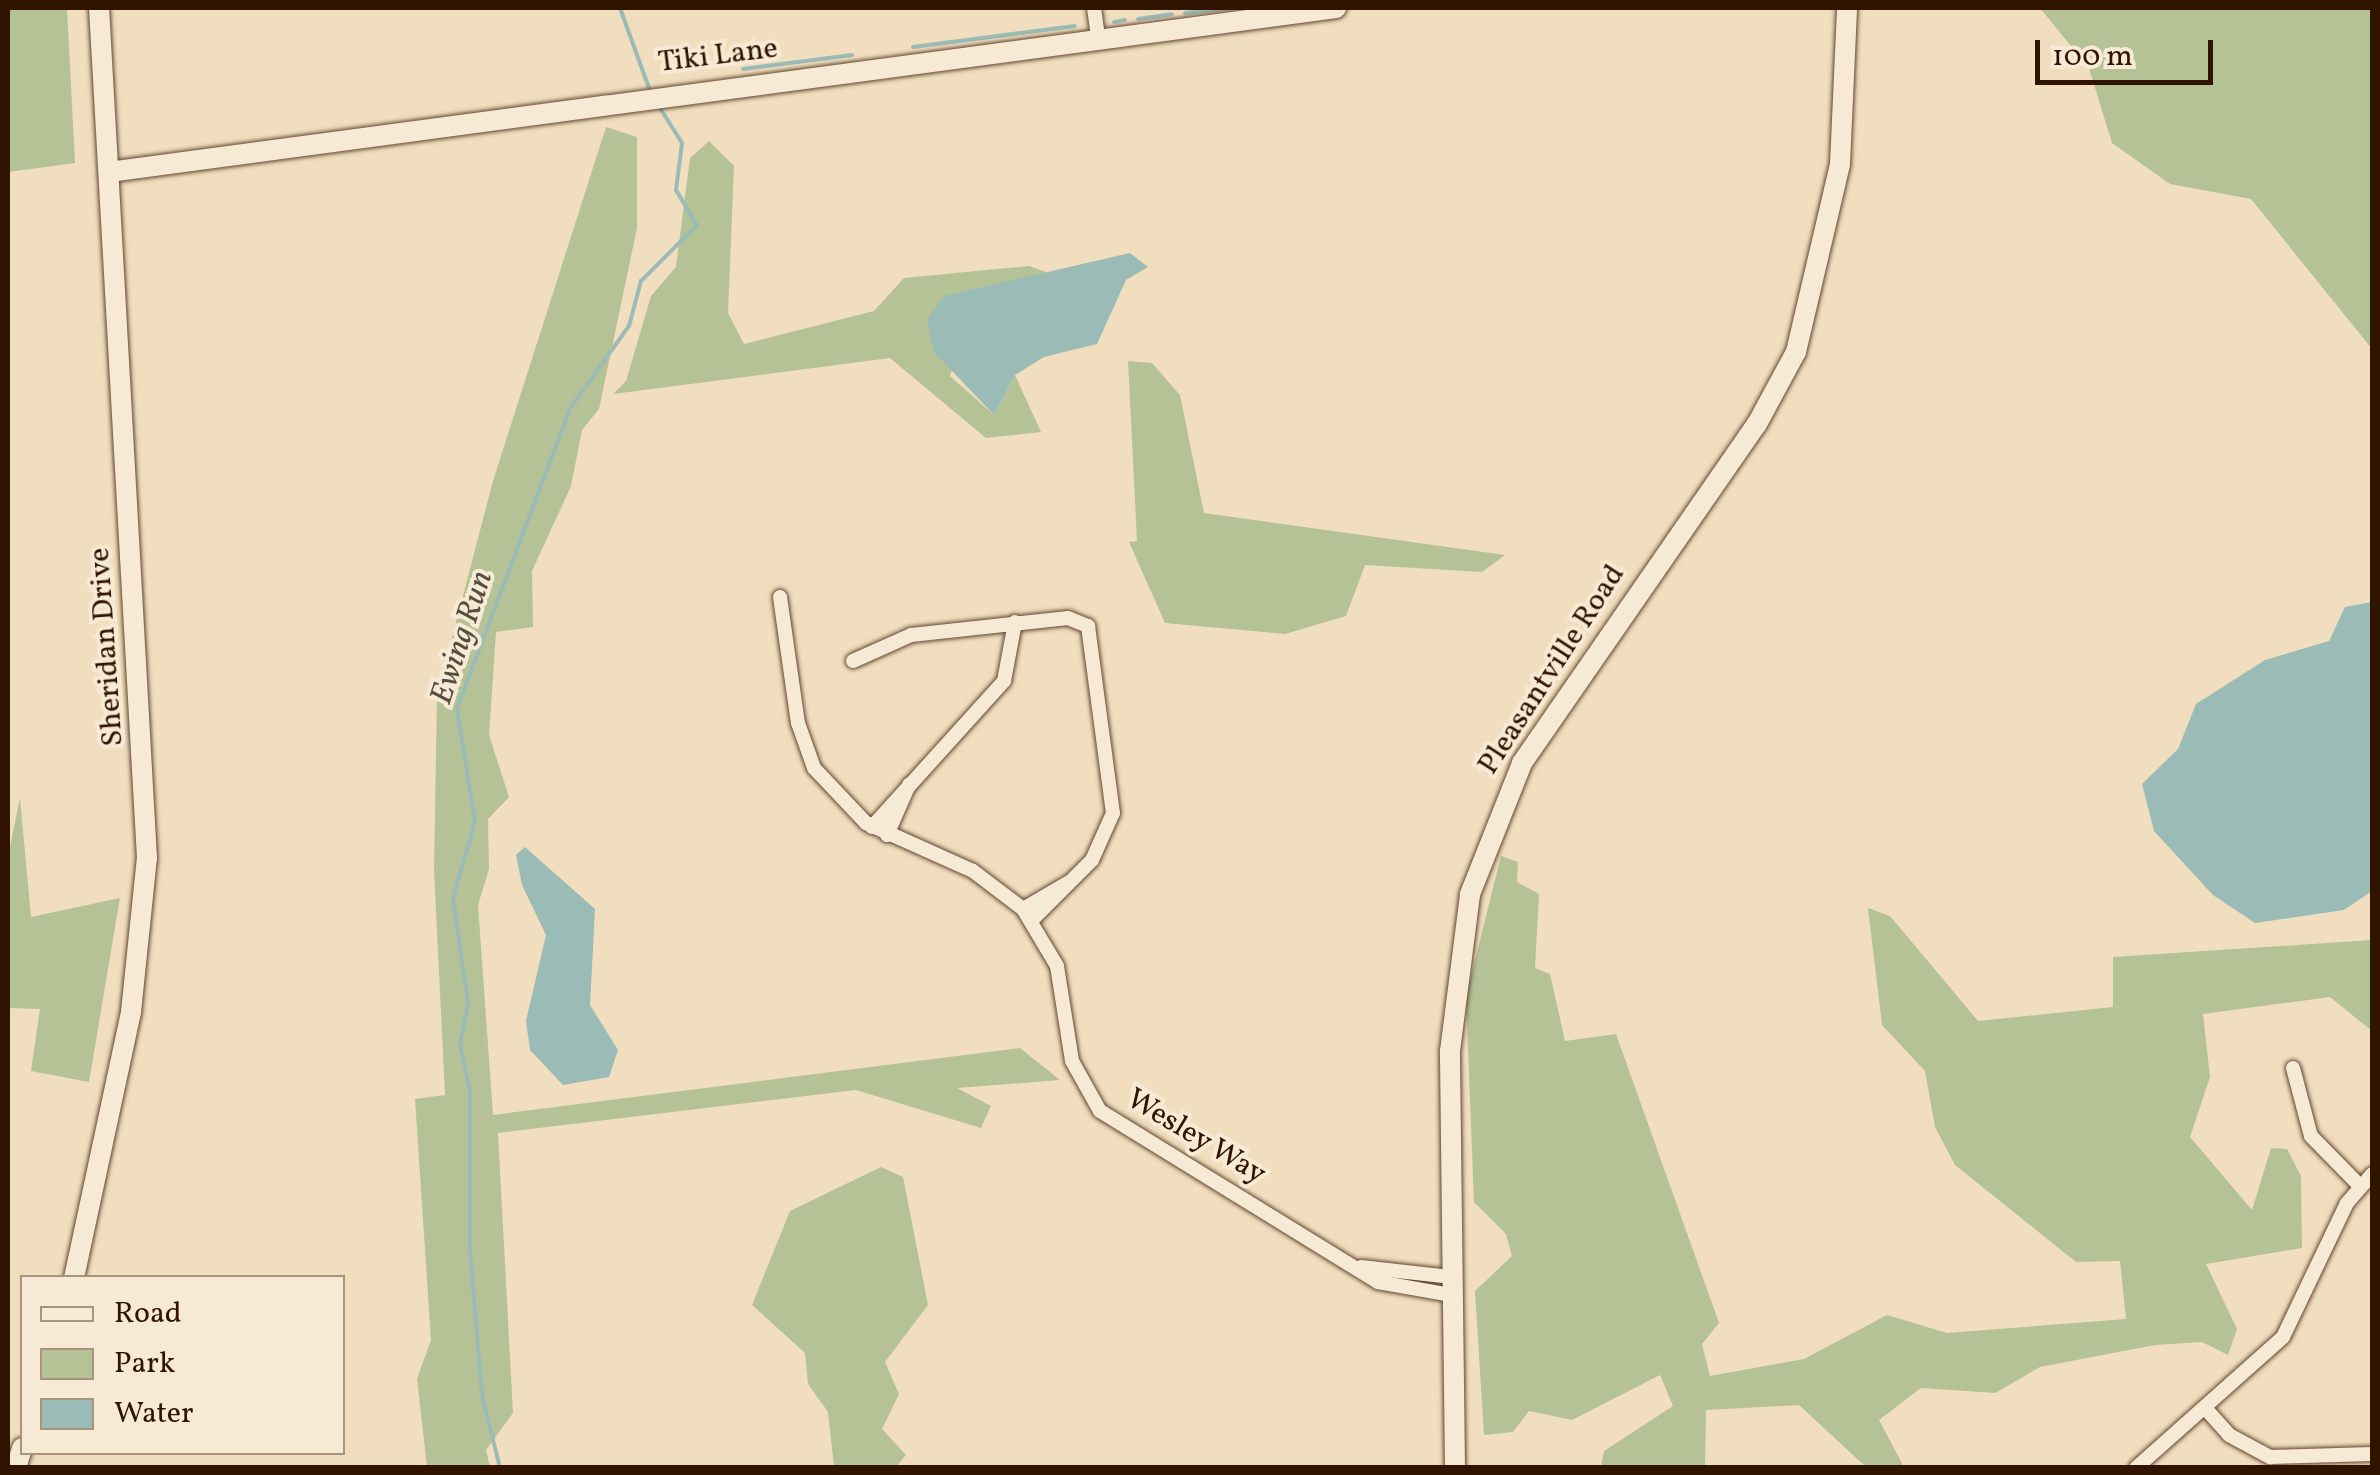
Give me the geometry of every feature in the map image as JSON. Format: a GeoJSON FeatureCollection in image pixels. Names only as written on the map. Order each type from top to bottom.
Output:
{"type":"FeatureCollection","features":[{"type":"Feature","properties":{"kind":"street","name":"Sheridan Drive"},"geometry":{"type":"LineString","coordinates":[[75,1275],[131,1012],[147,858],[99,8]]}},
{"type":"Feature","properties":{"kind":"street"},"geometry":{"type":"LineString","coordinates":[[1094,8],[1098,38]]}},
{"type":"Feature","properties":{"kind":"street","name":"Tiki Lane"},"geometry":{"type":"LineString","coordinates":[[109,172],[680,90],[1336,8]]}},
{"type":"Feature","properties":{"kind":"street","name":"Pleasantville Road"},"geometry":{"type":"LineString","coordinates":[[1455,1468],[1453,998],[1480,858],[1522,763],[1757,424],[1796,352],[1840,164],[1847,8]]}},
{"type":"Feature","properties":{"kind":"street","name":"Wesley Way"},"geometry":{"type":"LineString","coordinates":[[780,596],[804,745],[826,785],[872,826],[972,871],[1028,914],[1056,966],[1072,1061],[1100,1111],[1386,1285],[1452,1286]]}},
{"type":"Feature","properties":{"kind":"street"},"geometry":{"type":"LineString","coordinates":[[853,661],[911,634],[1068,618],[1092,633],[1113,813],[1092,860],[1028,914]]}},
{"type":"Feature","properties":{"kind":"street"},"geometry":{"type":"LineString","coordinates":[[872,826],[1004,681],[1015,622]]}},
{"type":"Feature","properties":{"kind":"street"},"geometry":{"type":"LineString","coordinates":[[887,835],[908,784]]}},
{"type":"Feature","properties":{"kind":"street"},"geometry":{"type":"LineString","coordinates":[[2293,1068],[2311,1136],[2360,1186]]}},
{"type":"Feature","properties":{"kind":"street"},"geometry":{"type":"LineString","coordinates":[[2136,1468],[2292,1325],[2360,1186],[2372,1174]]}},
{"type":"Feature","properties":{"kind":"street"},"geometry":{"type":"LineString","coordinates":[[2205,1408],[2229,1435],[2270,1457],[2372,1454]]}},
{"type":"Feature","properties":{"kind":"green space"},"geometry":{"type":"Polygon","coordinates":[[[8,8],[67,8],[75,163],[8,172],[8,8]]]}},
{"type":"Feature","properties":{"kind":"green space"},"geometry":{"type":"Polygon","coordinates":[[[2040,8],[2372,8],[2372,349],[2251,199],[2170,184],[2112,143],[2089,68],[2040,8]]]}},
{"type":"Feature","properties":{"kind":"green space"},"geometry":{"type":"Polygon","coordinates":[[[606,127],[637,137],[637,228],[599,409],[582,430],[571,486],[532,571],[533,627],[496,632],[489,735],[509,797],[488,819],[489,869],[478,905],[493,1115],[1020,1048],[1060,1080],[957,1088],[991,1106],[981,1128],[856,1090],[498,1133],[513,1413],[486,1450],[490,1467],[427,1467],[417,1379],[431,1340],[415,1099],[445,1095],[434,870],[437,695],[493,481],[606,127]]]}},
{"type":"Feature","properties":{"kind":"green space"},"geometry":{"type":"Polygon","coordinates":[[[709,141],[734,166],[728,313],[744,344],[874,311],[904,278],[1029,266],[1057,276],[973,290],[950,376],[994,415],[1015,375],[1041,432],[986,438],[890,358],[613,394],[626,381],[651,296],[676,267],[690,158],[709,141]]]}},
{"type":"Feature","properties":{"kind":"green space"},"geometry":{"type":"Polygon","coordinates":[[[1128,361],[1152,363],[1180,395],[1204,513],[1505,555],[1482,572],[1365,565],[1346,616],[1285,634],[1165,623],[1129,542],[1137,541],[1128,361]]]}},
{"type":"Feature","properties":{"kind":"green space"},"geometry":{"type":"Polygon","coordinates":[[[20,798],[31,917],[120,898],[89,1082],[31,1071],[40,1009],[8,1008],[8,857],[20,798]]]}},
{"type":"Feature","properties":{"kind":"green space"},"geometry":{"type":"Polygon","coordinates":[[[1501,856],[1518,862],[1517,882],[1539,894],[1535,968],[1550,974],[1565,1041],[1616,1034],[1719,1323],[1702,1344],[1710,1376],[1804,1359],[1887,1315],[1947,1333],[2126,1319],[2120,1261],[2076,1262],[1955,1165],[1935,1127],[1925,1071],[1882,1025],[1868,908],[1890,916],[1978,1021],[2113,1007],[2113,957],[2372,940],[2372,1031],[2330,997],[2203,1014],[2210,1077],[2190,1137],[2252,1210],[2271,1148],[2287,1149],[2301,1176],[2302,1248],[2206,1264],[2237,1329],[2228,1355],[2202,1342],[2155,1345],[2040,1367],[1995,1393],[1921,1388],[1879,1420],[1904,1467],[1866,1467],[1799,1405],[1706,1410],[1705,1467],[1601,1467],[1604,1451],[1673,1406],[1660,1375],[1572,1420],[1529,1411],[1513,1432],[1484,1435],[1475,1291],[1512,1256],[1506,1234],[1474,1202],[1466,996],[1501,856]]]}},
{"type":"Feature","properties":{"kind":"green space"},"geometry":{"type":"Polygon","coordinates":[[[881,1167],[903,1177],[928,1305],[885,1362],[899,1394],[882,1429],[906,1455],[896,1467],[834,1467],[828,1412],[808,1384],[805,1353],[752,1305],[790,1211],[881,1167]]]}},
{"type":"Feature","properties":{"kind":"water"},"geometry":{"type":"Polygon","coordinates":[[[1130,253],[1148,267],[1126,280],[1097,344],[1044,357],[1015,375],[994,415],[934,352],[927,320],[944,296],[1130,253]]]}},
{"type":"Feature","properties":{"kind":"water"},"geometry":{"type":"Polygon","coordinates":[[[2372,602],[2372,891],[2344,910],[2255,923],[2213,895],[2154,831],[2142,784],[2178,749],[2196,704],[2265,660],[2329,641],[2345,607],[2372,602]]]}},
{"type":"Feature","properties":{"kind":"water"},"geometry":{"type":"Polygon","coordinates":[[[525,847],[595,909],[590,1005],[618,1050],[609,1077],[563,1085],[530,1050],[526,1021],[546,935],[522,885],[516,855],[525,847]]]}},
{"type":"Feature","properties":{"kind":"waterway","name":"Ewing Run"},"geometry":{"type":"LineString","coordinates":[[620,8],[650,91]]}},
{"type":"Feature","properties":{"kind":"waterway"},"geometry":{"type":"LineString","coordinates":[[1185,13],[1233,8]]}},
{"type":"Feature","properties":{"kind":"waterway"},"geometry":{"type":"LineString","coordinates":[[1138,19],[1172,14]]}},
{"type":"Feature","properties":{"kind":"waterway"},"geometry":{"type":"LineString","coordinates":[[1114,22],[1125,20]]}},
{"type":"Feature","properties":{"kind":"waterway"},"geometry":{"type":"LineString","coordinates":[[913,47],[1075,26]]}},
{"type":"Feature","properties":{"kind":"waterway"},"geometry":{"type":"LineString","coordinates":[[743,69],[852,55]]}},
{"type":"Feature","properties":{"kind":"waterway","name":"Ewing Run"},"geometry":{"type":"LineString","coordinates":[[500,1468],[482,1395],[470,1249],[470,1091],[460,1044],[468,1003],[453,898],[475,822],[457,708],[571,407],[629,326],[641,281],[697,225],[676,190],[682,143],[660,108]]}}]}
